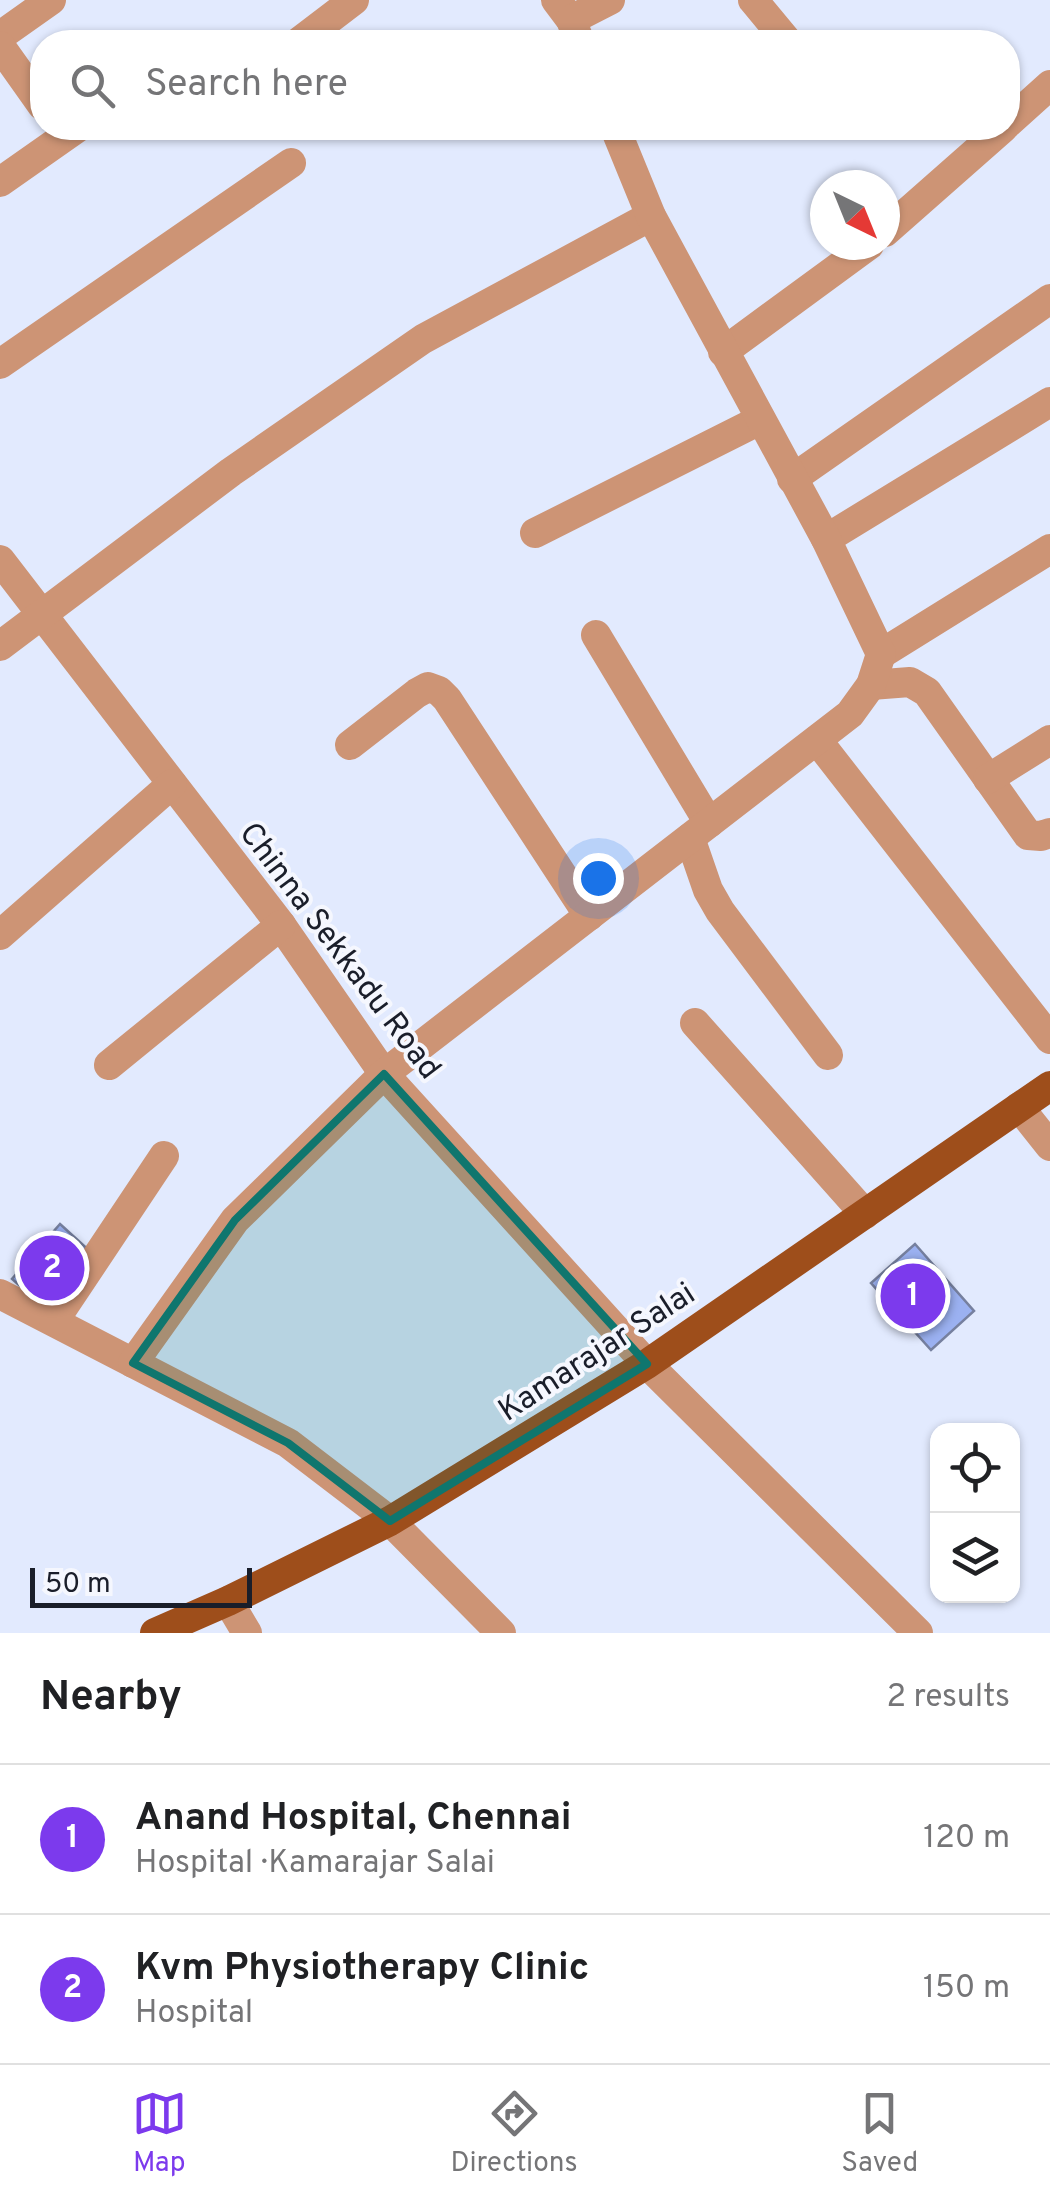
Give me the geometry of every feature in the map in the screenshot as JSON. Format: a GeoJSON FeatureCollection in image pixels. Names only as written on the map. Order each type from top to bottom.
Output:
{"type":"FeatureCollection","features":[{"type":"Feature","properties":{"kind":"main road","name":"Kamarajar Salai"},"geometry":{"type":"LineString","coordinates":[[155,1633],[390,1521],[647,1364],[1050,1086]]}},
{"type":"Feature","properties":{"kind":"street"},"geometry":{"type":"LineString","coordinates":[[0,36],[51,0]]}},
{"type":"Feature","properties":{"kind":"street"},"geometry":{"type":"LineString","coordinates":[[314,30],[354,0]]}},
{"type":"Feature","properties":{"kind":"street"},"geometry":{"type":"LineString","coordinates":[[569,21],[610,0]]}},
{"type":"Feature","properties":{"kind":"street"},"geometry":{"type":"LineString","coordinates":[[753,0],[778,30]]}},
{"type":"Feature","properties":{"kind":"street"},"geometry":{"type":"LineString","coordinates":[[0,46],[30,88]]}},
{"type":"Feature","properties":{"kind":"street"},"geometry":{"type":"LineString","coordinates":[[1020,112],[1050,85]]}},
{"type":"Feature","properties":{"kind":"street"},"geometry":{"type":"LineString","coordinates":[[0,182],[54,140]]}},
{"type":"Feature","properties":{"kind":"street"},"geometry":{"type":"LineString","coordinates":[[620,140],[651,216],[826,539],[881,654]]}},
{"type":"Feature","properties":{"kind":"street"},"geometry":{"type":"LineString","coordinates":[[900,219],[988,140]]}},
{"type":"Feature","properties":{"kind":"street"},"geometry":{"type":"LineString","coordinates":[[0,364],[291,163]]}},
{"type":"Feature","properties":{"kind":"street"},"geometry":{"type":"LineString","coordinates":[[0,646],[231,472],[423,339],[651,216]]}},
{"type":"Feature","properties":{"kind":"street"},"geometry":{"type":"LineString","coordinates":[[723,352],[849,260]]}},
{"type":"Feature","properties":{"kind":"street"},"geometry":{"type":"LineString","coordinates":[[792,479],[1050,299]]}},
{"type":"Feature","properties":{"kind":"street"},"geometry":{"type":"LineString","coordinates":[[826,539],[1050,402]]}},
{"type":"Feature","properties":{"kind":"street"},"geometry":{"type":"LineString","coordinates":[[534,533],[760,420]]}},
{"type":"Feature","properties":{"kind":"street"},"geometry":{"type":"LineString","coordinates":[[133,1363],[235,1220],[384,1074],[850,714],[871,686],[881,654],[1050,549]]}},
{"type":"Feature","properties":{"kind":"street","name":"Chinna Sekkadu Road"},"geometry":{"type":"LineString","coordinates":[[0,560],[281,925],[384,1074],[647,1364],[918,1633]]}},
{"type":"Feature","properties":{"kind":"street"},"geometry":{"type":"LineString","coordinates":[[596,635],[700,830],[708,890],[828,1055]]}},
{"type":"Feature","properties":{"kind":"street"},"geometry":{"type":"LineString","coordinates":[[871,686],[910,682],[928,692],[1028,835],[1050,833]]}},
{"type":"Feature","properties":{"kind":"street"},"geometry":{"type":"LineString","coordinates":[[350,745],[417,693],[428,688],[440,691],[589,916]]}},
{"type":"Feature","properties":{"kind":"street"},"geometry":{"type":"LineString","coordinates":[[817,740],[1050,1039]]}},
{"type":"Feature","properties":{"kind":"street"},"geometry":{"type":"LineString","coordinates":[[988,778],[1050,740]]}},
{"type":"Feature","properties":{"kind":"street"},"geometry":{"type":"LineString","coordinates":[[0,935],[172,784]]}},
{"type":"Feature","properties":{"kind":"street"},"geometry":{"type":"LineString","coordinates":[[109,1065],[281,925]]}},
{"type":"Feature","properties":{"kind":"street"},"geometry":{"type":"LineString","coordinates":[[694,1023],[865,1214]]}},
{"type":"Feature","properties":{"kind":"street"},"geometry":{"type":"LineString","coordinates":[[1019,1107],[1050,1146]]}},
{"type":"Feature","properties":{"kind":"street"},"geometry":{"type":"LineString","coordinates":[[54,1321],[164,1156]]}},
{"type":"Feature","properties":{"kind":"street"},"geometry":{"type":"LineString","coordinates":[[0,1294],[288,1443],[390,1521],[500,1633]]}},
{"type":"Feature","properties":{"kind":"street"},"geometry":{"type":"LineString","coordinates":[[228,1601],[246,1633]]}},
{"type":"Feature","properties":{"kind":"highlighted area"},"geometry":{"type":"Polygon","coordinates":[[[384,1074],[647,1364],[390,1521],[288,1443],[133,1363],[235,1220],[384,1074]]]}},
{"type":"Feature","properties":{"kind":"building"},"geometry":{"type":"Polygon","coordinates":[[[60,1224],[92,1253],[44,1307],[12,1279],[60,1224]]]}},
{"type":"Feature","properties":{"kind":"building"},"geometry":{"type":"Polygon","coordinates":[[[915,1244],[974,1311],[931,1350],[871,1283],[915,1244]]]}},
{"type":"Feature","properties":{"kind":"place","name":"Kvm Physiotherapy Clinic"},"geometry":{"type":"Point","coordinates":[52,1268]}},
{"type":"Feature","properties":{"kind":"place","name":"Anand Hospital, Chennai"},"geometry":{"type":"Point","coordinates":[913,1296]}}]}
